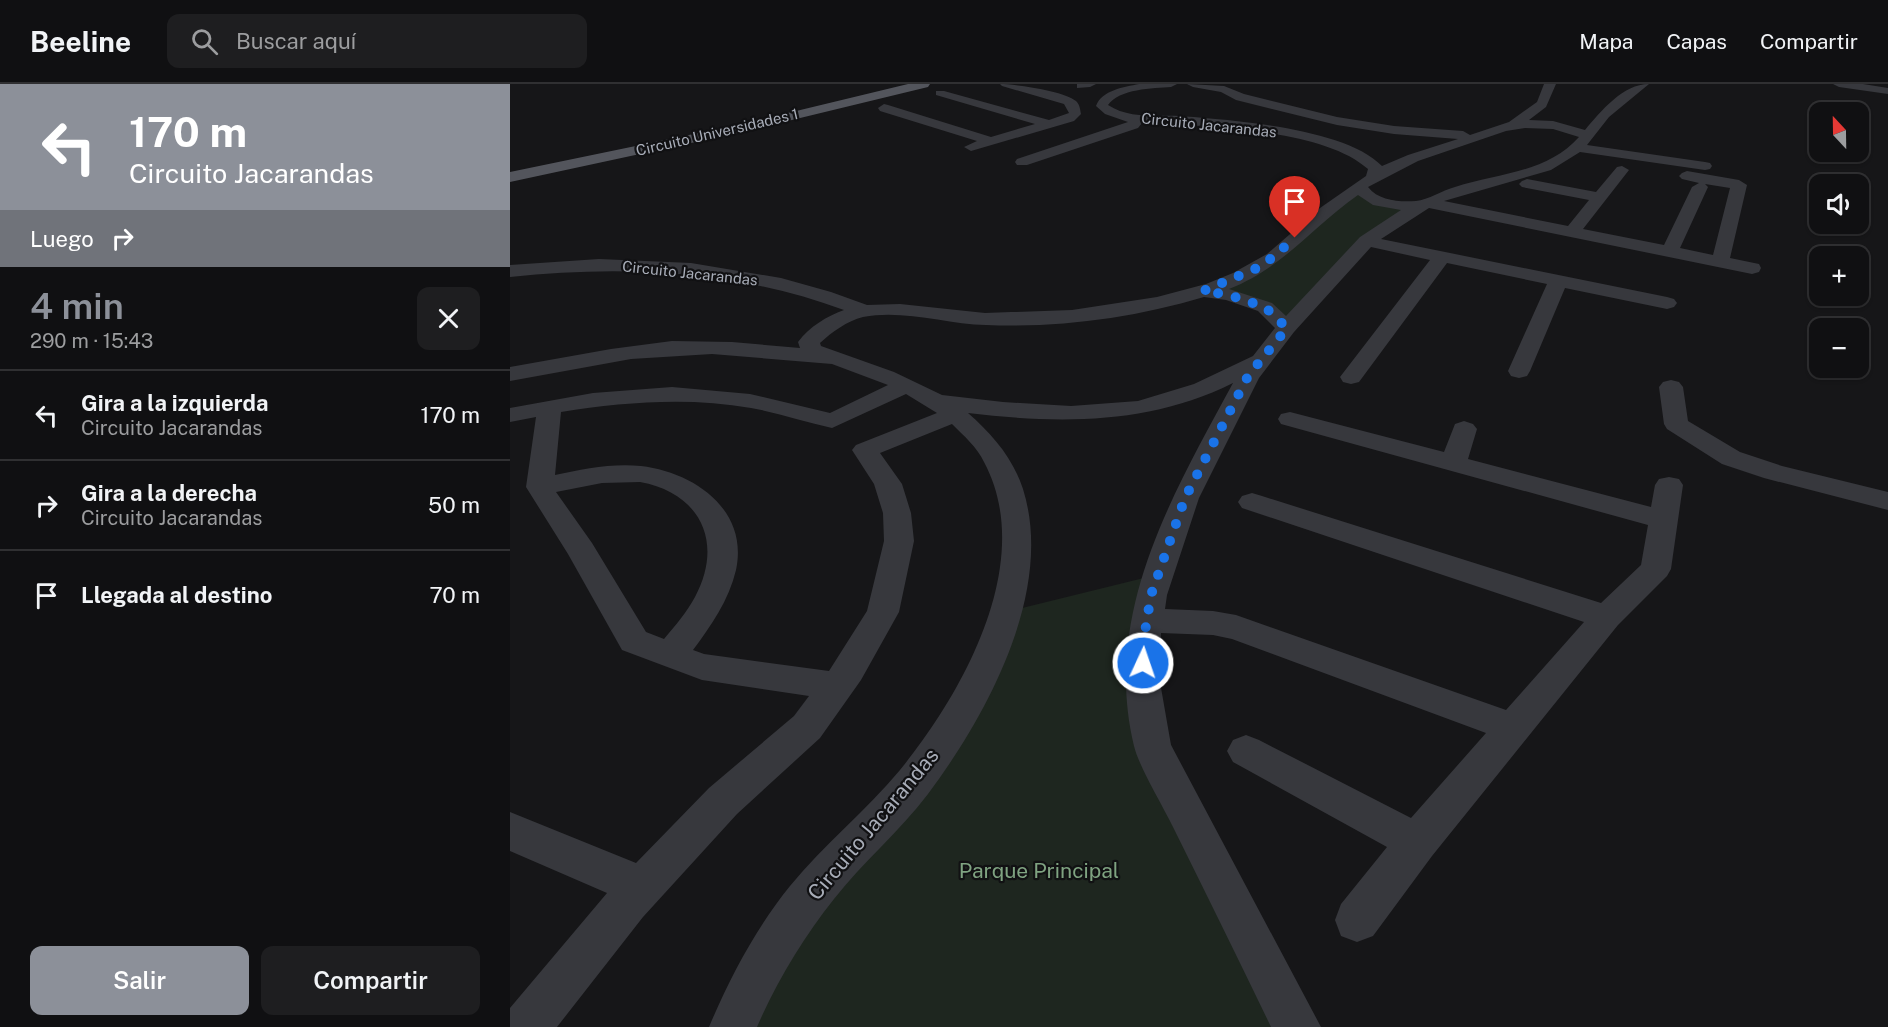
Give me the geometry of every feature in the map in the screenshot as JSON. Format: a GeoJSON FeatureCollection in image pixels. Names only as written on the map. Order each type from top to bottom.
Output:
{"type":"FeatureCollection","features":[{"type":"Feature","properties":{"kind":"main road","name":"Circuito Universidades 1"},"geometry":{"type":"LineString","coordinates":[[785,102],[867,84]]}},
{"type":"Feature","properties":{"kind":"main road","name":"Circuito Universidades 1"},"geometry":{"type":"LineString","coordinates":[[510,177],[742,128],[924,84]]}},
{"type":"Feature","properties":{"kind":"main road"},"geometry":{"type":"LineString","coordinates":[[742,128],[881,91],[888,86],[831,92]]}},
{"type":"Feature","properties":{"kind":"main road","name":"Circuito Universidades 1"},"geometry":{"type":"LineString","coordinates":[[510,163],[624,138]]}},
{"type":"Feature","properties":{"kind":"street","name":"Circuito Jacarandas"},"geometry":{"type":"LineString","coordinates":[[1088,106],[1131,90],[1171,84]]}},
{"type":"Feature","properties":{"kind":"street","name":"Circuito Jacarandas"},"geometry":{"type":"LineString","coordinates":[[1193,84],[1214,86],[1240,97],[1355,124],[1446,134],[1504,129]]}},
{"type":"Feature","properties":{"kind":"street"},"geometry":{"type":"LineString","coordinates":[[1504,129],[1542,104],[1550,84]]}},
{"type":"Feature","properties":{"kind":"street"},"geometry":{"type":"LineString","coordinates":[[1297,1027],[1153,747],[1143,682],[1146,620],[1151,595],[1185,498],[1248,376],[1287,328],[1360,247],[1425,204],[1459,190],[1565,159],[1583,142],[1605,114],[1643,84]]}},
{"type":"Feature","properties":{"kind":"street"},"geometry":{"type":"LineString","coordinates":[[1839,84],[1888,91]]}},
{"type":"Feature","properties":{"kind":"street"},"geometry":{"type":"LineString","coordinates":[[1002,85],[1088,106]]}},
{"type":"Feature","properties":{"kind":"street"},"geometry":{"type":"LineString","coordinates":[[955,97],[975,92]]}},
{"type":"Feature","properties":{"kind":"street"},"geometry":{"type":"LineString","coordinates":[[940,93],[1049,124]]}},
{"type":"Feature","properties":{"kind":"street","name":"Circuito Jacarandas"},"geometry":{"type":"LineString","coordinates":[[733,1027],[742,1005],[788,928],[833,869],[887,814],[922,771],[958,717],[986,669],[1006,612],[1016,560],[1018,534],[1013,500],[1003,473],[986,445],[930,400],[890,377],[811,350],[809,342],[836,320],[866,311],[891,310],[987,319],[1078,316],[1126,310],[1203,291],[1262,266],[1281,252],[1309,224],[1360,187],[1376,168],[1367,158],[1314,139],[1241,126],[1136,122],[1118,114],[1088,106]]}},
{"type":"Feature","properties":{"kind":"street"},"geometry":{"type":"LineString","coordinates":[[971,147],[1070,118],[1088,106]]}},
{"type":"Feature","properties":{"kind":"street"},"geometry":{"type":"LineString","coordinates":[[884,108],[991,141]]}},
{"type":"Feature","properties":{"kind":"street"},"geometry":{"type":"LineString","coordinates":[[1022,162],[1088,141],[1136,122],[1167,133]]}},
{"type":"Feature","properties":{"kind":"street"},"geometry":{"type":"LineString","coordinates":[[1360,187],[1426,153],[1504,129],[1541,125],[1564,128],[1583,142],[1705,166]]}},
{"type":"Feature","properties":{"kind":"street"},"geometry":{"type":"LineString","coordinates":[[1088,141],[1114,147]]}},
{"type":"Feature","properties":{"kind":"street"},"geometry":{"type":"LineString","coordinates":[[1572,232],[1622,170]]}},
{"type":"Feature","properties":{"kind":"street"},"geometry":{"type":"LineString","coordinates":[[1687,176],[1739,185],[1720,262]]}},
{"type":"Feature","properties":{"kind":"street"},"geometry":{"type":"LineString","coordinates":[[1527,184],[1599,197]]}},
{"type":"Feature","properties":{"kind":"street","name":"Circuito Jacarandas"},"geometry":{"type":"LineString","coordinates":[[1360,187],[1365,195],[1392,205],[1425,204],[1752,268]]}},
{"type":"Feature","properties":{"kind":"street"},"geometry":{"type":"LineString","coordinates":[[1669,252],[1700,188]]}},
{"type":"Feature","properties":{"kind":"street"},"geometry":{"type":"LineString","coordinates":[[1360,247],[1437,264],[1558,281],[1666,303]]}},
{"type":"Feature","properties":{"kind":"street","name":"Circuito Jacarandas"},"geometry":{"type":"LineString","coordinates":[[510,271],[606,264],[695,270],[802,288],[866,311]]}},
{"type":"Feature","properties":{"kind":"street"},"geometry":{"type":"LineString","coordinates":[[1351,377],[1437,264]]}},
{"type":"Feature","properties":{"kind":"street"},"geometry":{"type":"LineString","coordinates":[[1519,371],[1558,281]]}},
{"type":"Feature","properties":{"kind":"street","name":"Circuito Jacarandas"},"geometry":{"type":"LineString","coordinates":[[1203,291],[1229,295],[1265,307],[1287,328]]}},
{"type":"Feature","properties":{"kind":"street","name":"Circuito Jacarandas"},"geometry":{"type":"LineString","coordinates":[[510,374],[673,348],[707,347],[834,358]]}},
{"type":"Feature","properties":{"kind":"street","name":"Circuito Jacarandas"},"geometry":{"type":"LineString","coordinates":[[930,400],[1008,411],[1058,414],[1115,410],[1159,403],[1201,390],[1262,360]]}},
{"type":"Feature","properties":{"kind":"street"},"geometry":{"type":"LineString","coordinates":[[1671,387],[1676,424],[1731,458],[1773,472],[1888,501]]}},
{"type":"Feature","properties":{"kind":"street"},"geometry":{"type":"LineString","coordinates":[[510,415],[596,398],[694,393],[739,398],[792,408],[832,420],[865,450],[888,484],[897,513],[899,542],[883,612],[849,670],[807,727],[723,801],[642,888],[526,1027]]}},
{"type":"Feature","properties":{"kind":"street"},"geometry":{"type":"LineString","coordinates":[[832,420],[930,400]]}},
{"type":"Feature","properties":{"kind":"street"},"geometry":{"type":"LineString","coordinates":[[865,450],[930,400]]}},
{"type":"Feature","properties":{"kind":"street"},"geometry":{"type":"LineString","coordinates":[[550,406],[540,487],[581,550],[634,641],[702,668],[837,686]]}},
{"type":"Feature","properties":{"kind":"street"},"geometry":{"type":"LineString","coordinates":[[1290,419],[1664,520]]}},
{"type":"Feature","properties":{"kind":"street"},"geometry":{"type":"LineString","coordinates":[[1454,463],[1464,429]]}},
{"type":"Feature","properties":{"kind":"street"},"geometry":{"type":"LineString","coordinates":[[540,487],[595,475],[641,474],[676,482],[701,498],[719,524],[723,558],[715,589],[694,624],[670,655]]}},
{"type":"Feature","properties":{"kind":"street"},"geometry":{"type":"LineString","coordinates":[[1357,920],[1417,842],[1607,617],[1656,569],[1669,485]]}},
{"type":"Feature","properties":{"kind":"street"},"geometry":{"type":"LineString","coordinates":[[1252,502],[1607,617]]}},
{"type":"Feature","properties":{"kind":"street"},"geometry":{"type":"LineString","coordinates":[[1146,620],[1213,623],[1236,627],[1514,728]]}},
{"type":"Feature","properties":{"kind":"street"},"geometry":{"type":"LineString","coordinates":[[1246,752],[1417,842]]}},
{"type":"Feature","properties":{"kind":"street"},"geometry":{"type":"LineString","coordinates":[[510,831],[642,888]]}},
{"type":"Feature","properties":{"kind":"green space"},"geometry":{"type":"Polygon","coordinates":[[[1360,187],[1365,195],[1422,206],[1356,251],[1287,328],[1259,305],[1203,291],[1238,278],[1360,187]]]}},
{"type":"Feature","properties":{"kind":"green space","name":"Parque Principal"},"geometry":{"type":"Polygon","coordinates":[[[1156,575],[1143,682],[1297,1027],[741,1027],[1006,612],[1156,575]]]}},
{"type":"Feature","properties":{"kind":"route"},"geometry":{"type":"LineString","coordinates":[[1143,663],[1143,644],[1151,595],[1185,498],[1248,376],[1287,328],[1265,307],[1229,295],[1203,291],[1262,266],[1295,238]]}}]}
